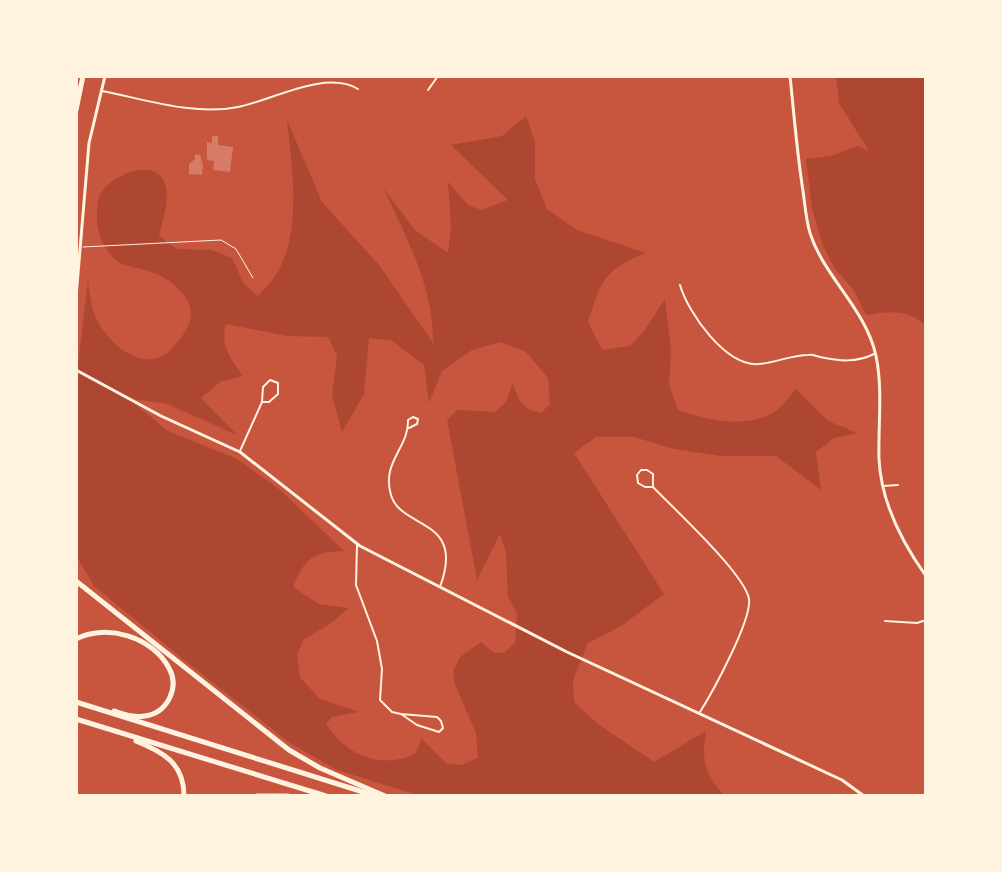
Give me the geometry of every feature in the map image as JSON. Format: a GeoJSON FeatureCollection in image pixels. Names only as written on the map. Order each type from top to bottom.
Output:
{"type":"FeatureCollection","features":[{"type":"Feature","properties":{"kind":"highway"},"geometry":{"type":"LineString","coordinates":[[76,93],[82,76]]}},
{"type":"Feature","properties":{"kind":"highway"},"geometry":{"type":"LineString","coordinates":[[76,110],[82,76]]}},
{"type":"Feature","properties":{"kind":"highway"},"geometry":{"type":"LineString","coordinates":[[76,581],[289,750],[320,768],[385,796]]}},
{"type":"Feature","properties":{"kind":"highway"},"geometry":{"type":"LineString","coordinates":[[76,639],[103,631],[130,637],[162,658],[173,678],[168,701],[150,715],[135,716],[89,706]]}},
{"type":"Feature","properties":{"kind":"highway"},"geometry":{"type":"LineString","coordinates":[[76,702],[376,796]]}},
{"type":"Feature","properties":{"kind":"highway"},"geometry":{"type":"LineString","coordinates":[[76,719],[326,796]]}},
{"type":"Feature","properties":{"kind":"highway"},"geometry":{"type":"LineString","coordinates":[[109,729],[170,758],[180,774],[184,796]]}},
{"type":"Feature","properties":{"kind":"highway"},"geometry":{"type":"LineString","coordinates":[[257,796],[288,796]]}},
{"type":"Feature","properties":{"kind":"street"},"geometry":{"type":"LineString","coordinates":[[76,297],[87,160],[105,76]]}},
{"type":"Feature","properties":{"kind":"street"},"geometry":{"type":"LineString","coordinates":[[428,90],[438,76]]}},
{"type":"Feature","properties":{"kind":"street"},"geometry":{"type":"LineString","coordinates":[[790,76],[798,159],[810,233],[826,266],[860,317],[876,354],[881,402],[879,459],[883,486],[901,537],[926,576]]}},
{"type":"Feature","properties":{"kind":"street"},"geometry":{"type":"LineString","coordinates":[[100,90],[188,107],[215,109],[241,107],[305,87],[338,85],[358,89]]}},
{"type":"Feature","properties":{"kind":"street"},"geometry":{"type":"LineString","coordinates":[[680,285],[684,300],[703,326],[730,356],[746,364],[809,354],[856,361],[876,354]]}},
{"type":"Feature","properties":{"kind":"street"},"geometry":{"type":"LineString","coordinates":[[76,370],[161,416],[240,452],[357,543],[440,588],[567,652],[842,780],[864,796]]}},
{"type":"Feature","properties":{"kind":"street"},"geometry":{"type":"LineString","coordinates":[[240,452],[262,402],[263,387],[270,380],[278,383],[278,394],[269,402],[262,402]]}},
{"type":"Feature","properties":{"kind":"street"},"geometry":{"type":"LineString","coordinates":[[409,428],[393,457],[387,479],[392,500],[431,528],[444,547],[447,568],[440,588]]}},
{"type":"Feature","properties":{"kind":"street"},"geometry":{"type":"LineString","coordinates":[[653,487],[638,483],[637,475],[641,470],[653,474],[653,487],[730,568],[748,596],[746,620],[700,712]]}},
{"type":"Feature","properties":{"kind":"street"},"geometry":{"type":"LineString","coordinates":[[883,486],[898,485]]}},
{"type":"Feature","properties":{"kind":"street"},"geometry":{"type":"LineString","coordinates":[[357,543],[356,585],[377,641],[382,669],[380,700],[392,712],[437,717],[443,728],[439,732],[430,731],[401,714]]}},
{"type":"Feature","properties":{"kind":"street"},"geometry":{"type":"LineString","coordinates":[[885,621],[917,623],[926,620]]}},
{"type":"Feature","properties":{"kind":"lane"},"geometry":{"type":"LineString","coordinates":[[80,247],[221,240],[236,249],[253,278]]}},
{"type":"Feature","properties":{"kind":"shaded area"},"geometry":{"type":"Polygon","coordinates":[[[836,76],[926,76],[926,326],[905,314],[866,315],[853,289],[835,269],[823,246],[812,209],[806,159],[831,156],[857,146],[869,151],[839,103],[836,76]]]}},
{"type":"Feature","properties":{"kind":"shaded area"},"geometry":{"type":"Polygon","coordinates":[[[526,116],[535,142],[535,179],[547,209],[577,230],[646,253],[621,265],[601,286],[588,322],[602,350],[630,346],[665,299],[671,351],[669,384],[678,410],[713,420],[750,421],[773,413],[796,389],[828,421],[858,433],[834,438],[816,452],[821,490],[776,456],[721,456],[674,449],[634,437],[596,437],[574,453],[664,594],[621,626],[588,643],[573,680],[574,702],[598,724],[654,762],[706,731],[706,766],[724,796],[425,796],[337,770],[290,743],[94,586],[77,557],[76,382],[88,280],[92,306],[104,331],[121,349],[143,359],[155,359],[166,354],[183,334],[191,317],[190,306],[183,293],[171,282],[158,274],[120,263],[106,248],[99,233],[97,208],[102,191],[110,183],[121,176],[144,170],[162,177],[167,200],[159,236],[177,249],[212,250],[232,258],[244,284],[258,296],[275,276],[289,241],[293,200],[287,120],[322,202],[379,265],[433,343],[424,282],[383,188],[415,230],[448,253],[451,227],[448,182],[468,205],[481,210],[508,200],[451,145],[502,136],[526,116]],[[226,324],[225,345],[243,376],[220,382],[201,398],[237,435],[167,404],[128,398],[168,431],[237,459],[279,489],[344,551],[311,558],[293,587],[319,604],[349,608],[304,639],[297,655],[300,677],[319,698],[358,712],[332,717],[326,724],[334,735],[354,751],[377,760],[402,759],[415,754],[422,739],[447,764],[461,765],[478,758],[476,733],[455,685],[453,671],[460,657],[481,642],[494,653],[504,653],[515,643],[517,614],[508,597],[506,553],[500,534],[477,580],[447,420],[457,410],[495,412],[506,402],[513,383],[522,403],[541,413],[550,404],[548,378],[525,351],[500,342],[472,350],[442,371],[429,403],[424,365],[391,340],[369,338],[364,394],[342,432],[332,395],[337,356],[328,337],[287,336],[226,324]]]}},
{"type":"Feature","properties":{"kind":"building"},"geometry":{"type":"Polygon","coordinates":[[[212,136],[218,136],[218,145],[233,147],[230,172],[213,170],[214,161],[207,160],[207,142],[212,143],[212,136]]]}},
{"type":"Feature","properties":{"kind":"building"},"geometry":{"type":"Polygon","coordinates":[[[195,154],[200,155],[202,175],[189,174],[189,164],[195,159],[195,154]]]}}]}
